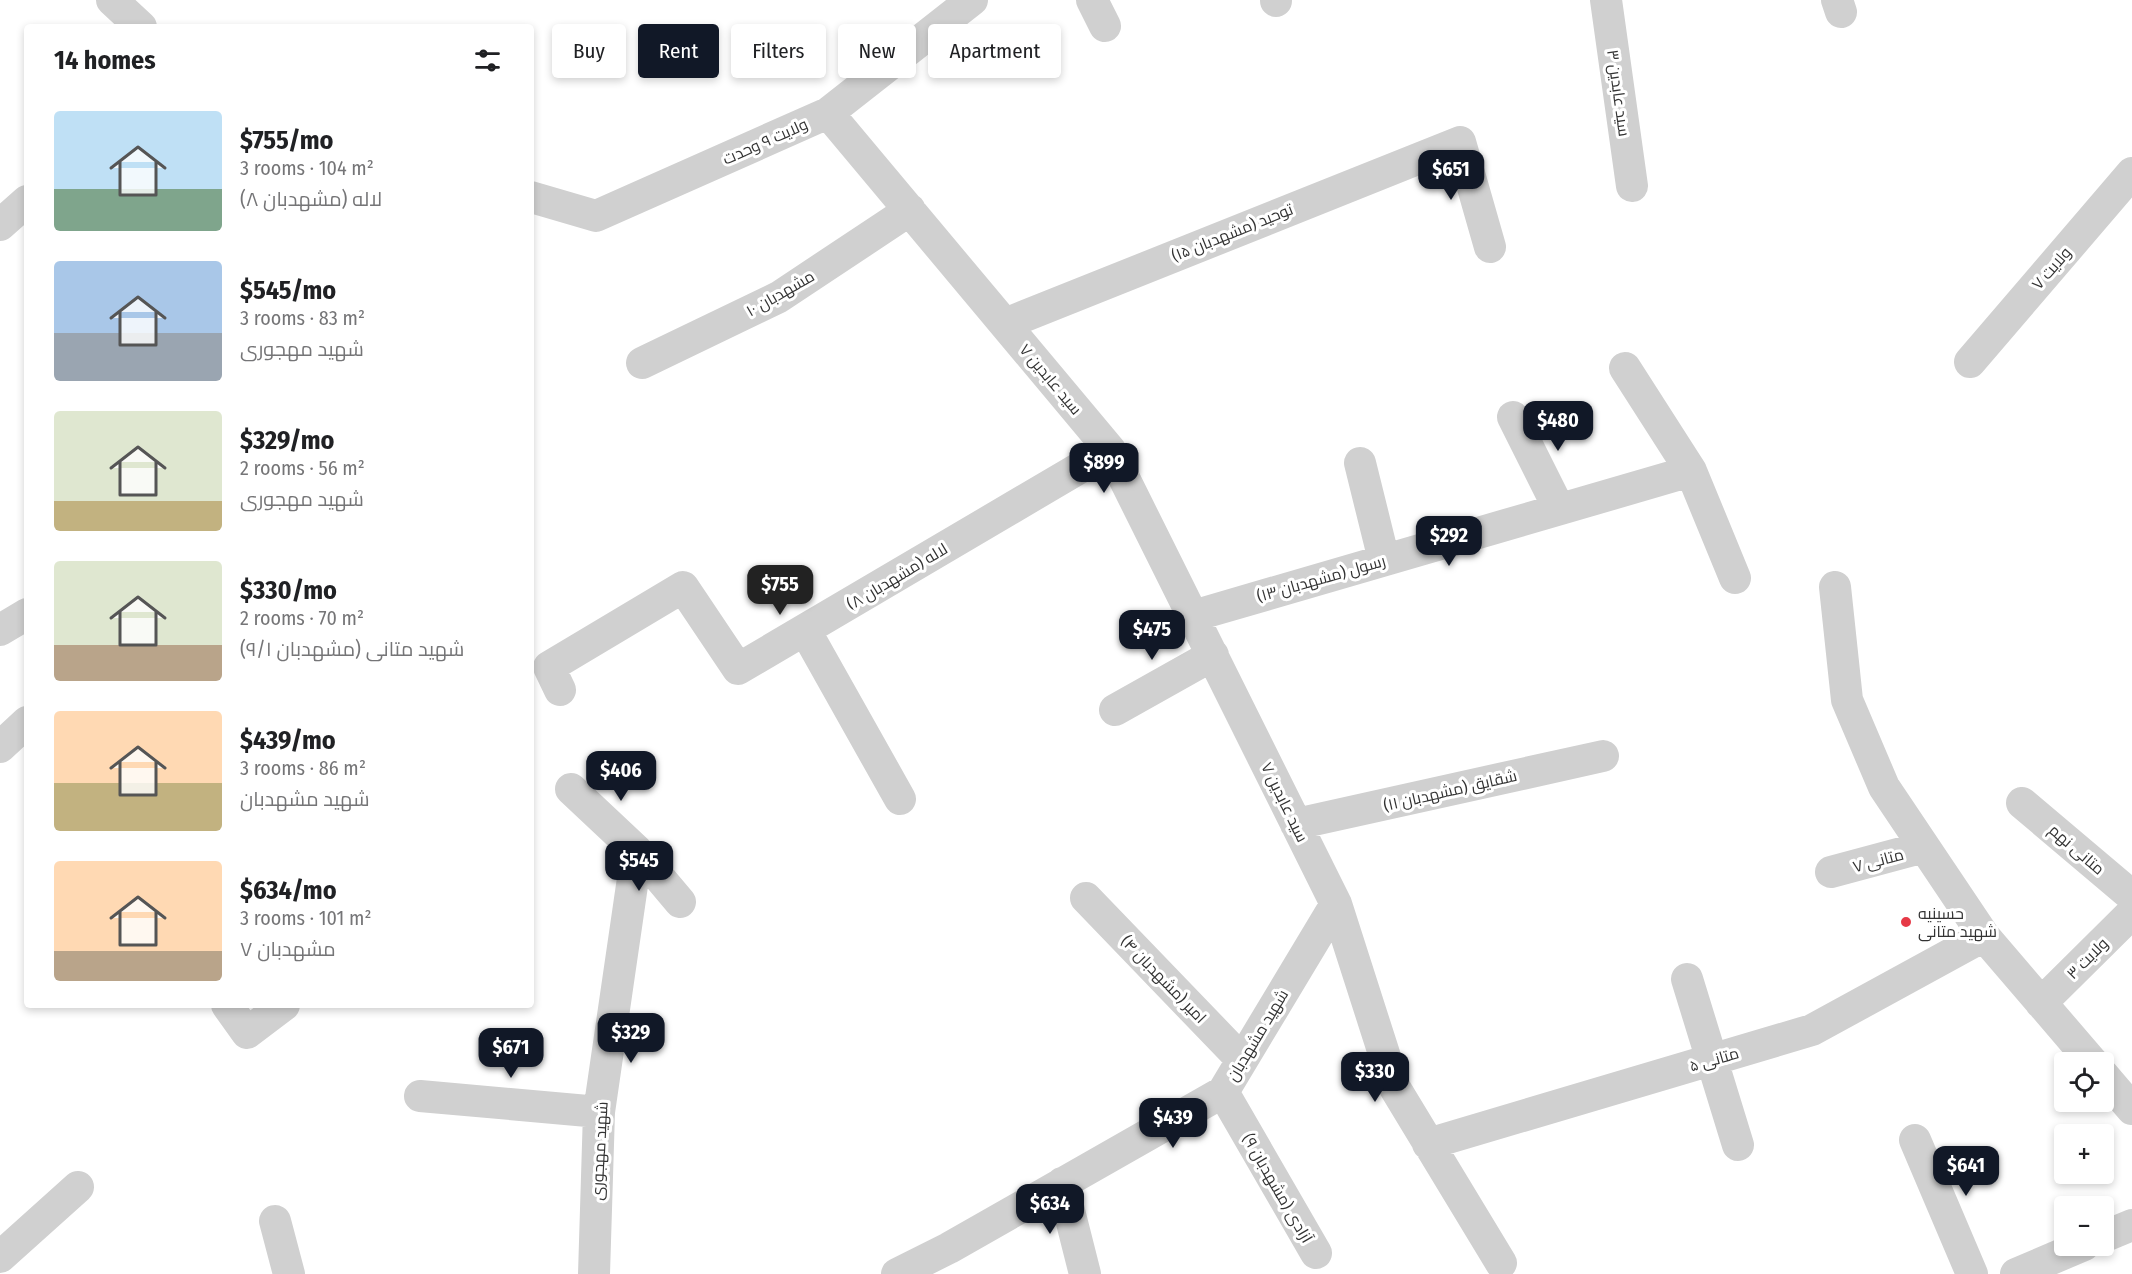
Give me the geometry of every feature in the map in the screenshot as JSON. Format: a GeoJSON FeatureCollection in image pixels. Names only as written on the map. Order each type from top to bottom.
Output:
{"type":"FeatureCollection","features":[{"type":"Feature","properties":{"kind":"street"},"geometry":{"type":"LineString","coordinates":[[112,0],[138,24]]}},
{"type":"Feature","properties":{"kind":"street","name":"ولایت ۹ وحدت"},"geometry":{"type":"LineString","coordinates":[[534,198],[596,216],[828,113],[972,0]]}},
{"type":"Feature","properties":{"kind":"street","name":"سید عابدین ۳"},"geometry":{"type":"LineString","coordinates":[[1606,0],[1632,186]]}},
{"type":"Feature","properties":{"kind":"street","name":"سید عابدین ۷"},"geometry":{"type":"LineString","coordinates":[[828,113],[1110,450],[1336,904],[1395,1088],[1501,1263]]}},
{"type":"Feature","properties":{"kind":"street","name":"توحید (مشهدبان ۱۵)"},"geometry":{"type":"LineString","coordinates":[[1005,324],[1460,142],[1490,247]]}},
{"type":"Feature","properties":{"kind":"street","name":"ولایت ۷"},"geometry":{"type":"LineString","coordinates":[[1970,362],[2132,173]]}},
{"type":"Feature","properties":{"kind":"street"},"geometry":{"type":"LineString","coordinates":[[0,225],[24,204]]}},
{"type":"Feature","properties":{"kind":"street","name":"مشهدبان ۱۰"},"geometry":{"type":"LineString","coordinates":[[642,363],[779,297],[910,210]]}},
{"type":"Feature","properties":{"kind":"street"},"geometry":{"type":"LineString","coordinates":[[1625,368],[1691,471],[1735,578]]}},
{"type":"Feature","properties":{"kind":"street"},"geometry":{"type":"LineString","coordinates":[[1513,417],[1559,509]]}},
{"type":"Feature","properties":{"kind":"street","name":"لاله (مشهدبان ۸)"},"geometry":{"type":"LineString","coordinates":[[560,690],[549,668],[683,587],[738,669],[1110,450]]}},
{"type":"Feature","properties":{"kind":"street"},"geometry":{"type":"LineString","coordinates":[[1360,463],[1384,560]]}},
{"type":"Feature","properties":{"kind":"street","name":"رسول (مشهدبان ۱۳)"},"geometry":{"type":"LineString","coordinates":[[1193,616],[1691,471]]}},
{"type":"Feature","properties":{"kind":"street"},"geometry":{"type":"LineString","coordinates":[[1835,587],[1847,700],[1884,787],[1984,936],[2083,1052]]}},
{"type":"Feature","properties":{"kind":"street"},"geometry":{"type":"LineString","coordinates":[[0,630],[24,616]]}},
{"type":"Feature","properties":{"kind":"street"},"geometry":{"type":"LineString","coordinates":[[805,630],[900,799]]}},
{"type":"Feature","properties":{"kind":"street"},"geometry":{"type":"LineString","coordinates":[[1115,710],[1213,655]]}},
{"type":"Feature","properties":{"kind":"street"},"geometry":{"type":"LineString","coordinates":[[0,747],[24,725]]}},
{"type":"Feature","properties":{"kind":"street","name":"شقایق (مشهدبان ۱۱)"},"geometry":{"type":"LineString","coordinates":[[1296,824],[1603,756]]}},
{"type":"Feature","properties":{"kind":"street"},"geometry":{"type":"LineString","coordinates":[[571,789],[637,851],[680,902]]}},
{"type":"Feature","properties":{"kind":"street","name":"متانی نهم"},"geometry":{"type":"LineString","coordinates":[[2022,802],[2132,896]]}},
{"type":"Feature","properties":{"kind":"street","name":"متانی ۷"},"geometry":{"type":"LineString","coordinates":[[1831,872],[1924,848]]}},
{"type":"Feature","properties":{"kind":"street","name":"شهید مهجوری"},"geometry":{"type":"LineString","coordinates":[[594,1274],[599,1112],[637,851]]}},
{"type":"Feature","properties":{"kind":"street","name":"امیر (مشهدبان ۴)"},"geometry":{"type":"LineString","coordinates":[[1086,898],[1242,1059]]}},
{"type":"Feature","properties":{"kind":"street","name":"شهید مشهدبان"},"geometry":{"type":"LineString","coordinates":[[897,1274],[949,1248],[1223,1092],[1336,904]]}},
{"type":"Feature","properties":{"kind":"street","name":"ولایت ۳"},"geometry":{"type":"LineString","coordinates":[[2041,1003],[2132,913]]}},
{"type":"Feature","properties":{"kind":"street","name":"متانی ۵"},"geometry":{"type":"LineString","coordinates":[[1428,1144],[1812,1030],[1984,936]]}},
{"type":"Feature","properties":{"kind":"street"},"geometry":{"type":"LineString","coordinates":[[1687,979],[1710,1060],[1738,1145]]}},
{"type":"Feature","properties":{"kind":"street"},"geometry":{"type":"LineString","coordinates":[[229,1008],[247,1033],[280,1008]]}},
{"type":"Feature","properties":{"kind":"street"},"geometry":{"type":"LineString","coordinates":[[2114,1088],[2132,1109]]}},
{"type":"Feature","properties":{"kind":"street","name":"آزادی (مشهدبان ۹)"},"geometry":{"type":"LineString","coordinates":[[1223,1092],[1316,1253]]}},
{"type":"Feature","properties":{"kind":"street"},"geometry":{"type":"LineString","coordinates":[[420,1095],[599,1112]]}},
{"type":"Feature","properties":{"kind":"street"},"geometry":{"type":"LineString","coordinates":[[1915,1140],[1972,1274]]}},
{"type":"Feature","properties":{"kind":"street"},"geometry":{"type":"LineString","coordinates":[[1062,1183],[1085,1274]]}},
{"type":"Feature","properties":{"kind":"street"},"geometry":{"type":"LineString","coordinates":[[0,1257],[78,1187]]}},
{"type":"Feature","properties":{"kind":"street"},"geometry":{"type":"LineString","coordinates":[[275,1221],[289,1274]]}},
{"type":"Feature","properties":{"kind":"street"},"geometry":{"type":"LineString","coordinates":[[2114,1232],[2132,1225]]}},
{"type":"Feature","properties":{"kind":"street"},"geometry":{"type":"LineString","coordinates":[[2016,1274],[2058,1256]]}},
{"type":"Feature","properties":{"kind":"place","name":"حسینیه شهید متانی"},"geometry":{"type":"Point","coordinates":[1906,922]}}]}
